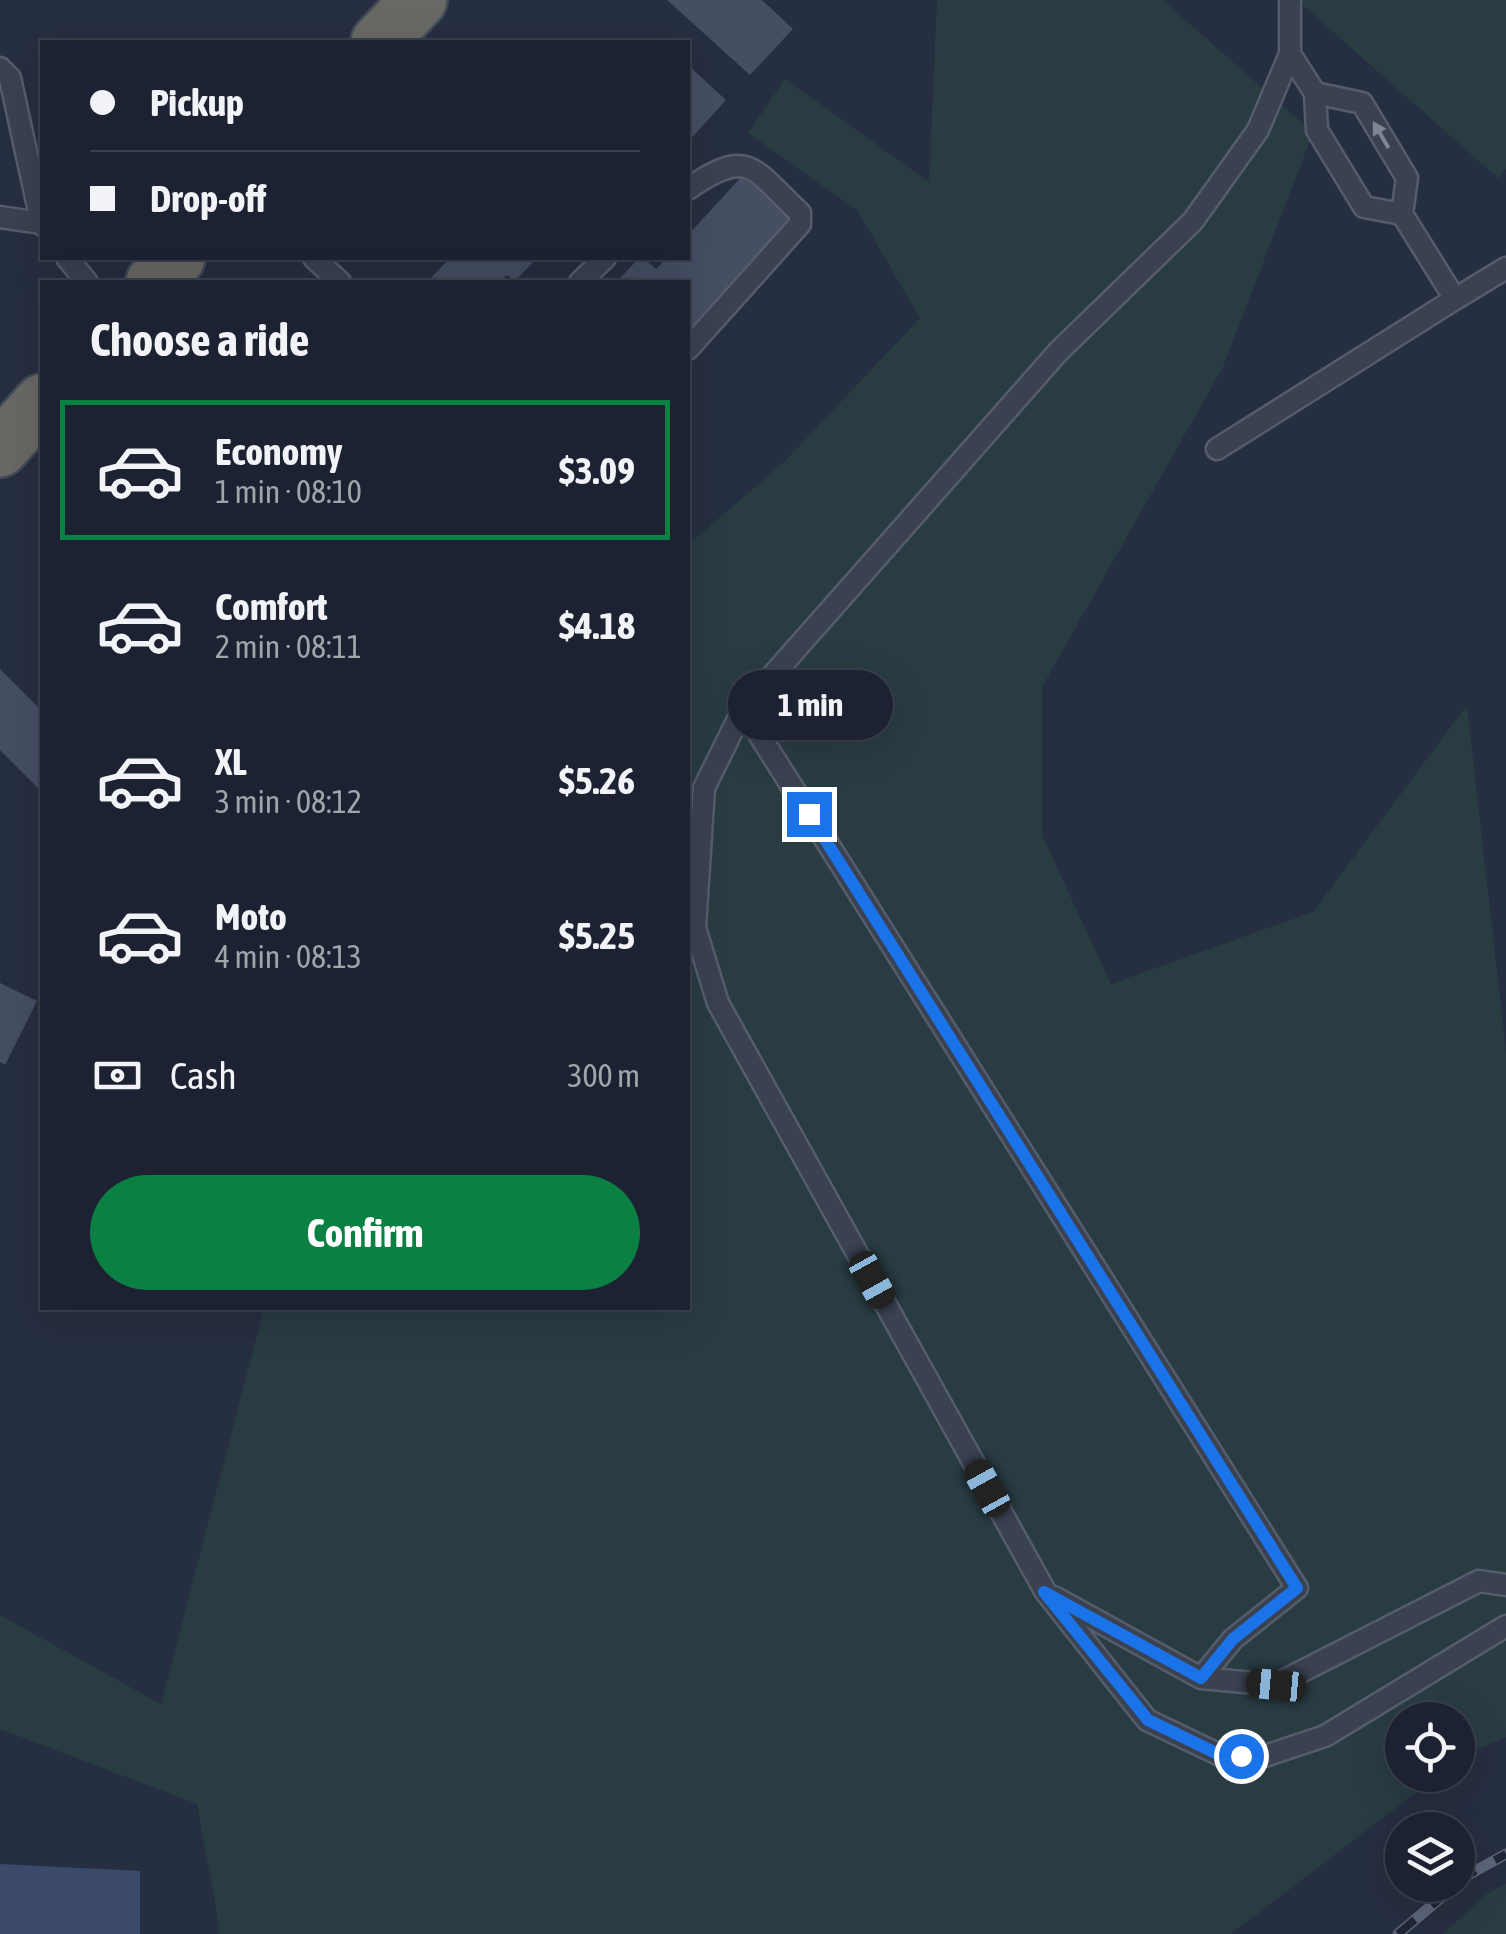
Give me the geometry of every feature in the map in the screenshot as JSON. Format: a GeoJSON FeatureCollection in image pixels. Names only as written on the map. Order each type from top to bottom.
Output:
{"type":"FeatureCollection","features":[{"type":"Feature","properties":{"kind":"highway"},"geometry":{"type":"LineString","coordinates":[[381,40],[419,0]]}},
{"type":"Feature","properties":{"kind":"highway"},"geometry":{"type":"LineString","coordinates":[[156,280],[175,260]]}},
{"type":"Feature","properties":{"kind":"highway"},"geometry":{"type":"LineString","coordinates":[[0,449],[40,404]]}},
{"type":"Feature","properties":{"kind":"lane"},"geometry":{"type":"LineString","coordinates":[[1290,0],[1290,54],[1258,130],[1193,221],[1059,352],[744,709],[704,788],[694,928],[718,1003],[1044,1592],[1148,1720],[1220,1755],[1262,1757],[1325,1736],[1506,1626]]}},
{"type":"Feature","properties":{"kind":"lane"},"geometry":{"type":"LineString","coordinates":[[1290,54],[1315,92],[1317,130],[1364,207],[1402,214]]}},
{"type":"Feature","properties":{"kind":"lane"},"geometry":{"type":"LineString","coordinates":[[0,68],[10,78],[40,215]]}},
{"type":"Feature","properties":{"kind":"lane"},"geometry":{"type":"LineString","coordinates":[[1315,92],[1362,102],[1407,178],[1402,214],[1455,299]]}},
{"type":"Feature","properties":{"kind":"lane"},"geometry":{"type":"LineString","coordinates":[[690,188],[710,173],[734,165],[749,166],[800,213],[800,224],[690,347]]}},
{"type":"Feature","properties":{"kind":"lane"},"geometry":{"type":"LineString","coordinates":[[0,217],[40,224]]}},
{"type":"Feature","properties":{"kind":"lane"},"geometry":{"type":"LineString","coordinates":[[70,260],[85,280]]}},
{"type":"Feature","properties":{"kind":"lane"},"geometry":{"type":"LineString","coordinates":[[316,260],[338,280]]}},
{"type":"Feature","properties":{"kind":"lane"},"geometry":{"type":"LineString","coordinates":[[582,280],[603,260]]}},
{"type":"Feature","properties":{"kind":"lane"},"geometry":{"type":"LineString","coordinates":[[1217,449],[1506,268]]}},
{"type":"Feature","properties":{"kind":"lane"},"geometry":{"type":"LineString","coordinates":[[744,709],[1297,1588],[1233,1639],[1201,1678]]}},
{"type":"Feature","properties":{"kind":"lane"},"geometry":{"type":"LineString","coordinates":[[1044,1592],[1201,1678],[1276,1685],[1479,1582],[1506,1585]]}},
{"type":"Feature","properties":{"kind":"shaded area"},"geometry":{"type":"Polygon","coordinates":[[[937,0],[1163,0],[1313,133],[1223,367],[1042,687],[1042,835],[1111,984],[1313,912],[1467,705],[1506,1051],[1506,1737],[1475,1751],[1475,1702],[1385,1702],[1385,1792],[1417,1792],[1385,1812],[1385,1816],[1231,1934],[218,1934],[197,1804],[0,1729],[0,1615],[161,1704],[263,1310],[690,1310],[690,543],[785,461],[920,318],[857,210],[748,133],[785,79],[929,182],[937,0]]]}},
{"type":"Feature","properties":{"kind":"shaded area"},"geometry":{"type":"Polygon","coordinates":[[[1297,0],[1506,0],[1506,169],[1499,179],[1297,0]]]}},
{"type":"Feature","properties":{"kind":"shaded area"},"geometry":{"type":"Polygon","coordinates":[[[1506,1884],[1506,1934],[1443,1934],[1488,1893],[1506,1884]]]}},
{"type":"Feature","properties":{"kind":"water"},"geometry":{"type":"Polygon","coordinates":[[[0,1864],[140,1871],[140,1934],[0,1934],[0,1864]]]}},
{"type":"Feature","properties":{"kind":"building"},"geometry":{"type":"Polygon","coordinates":[[[667,0],[762,0],[793,29],[750,75],[667,0]]]}},
{"type":"Feature","properties":{"kind":"building"},"geometry":{"type":"Polygon","coordinates":[[[690,67],[726,100],[690,140],[690,67]]]}},
{"type":"Feature","properties":{"kind":"building"},"geometry":{"type":"Polygon","coordinates":[[[743,175],[794,220],[690,334],[690,280],[618,280],[637,260],[645,260],[656,269],[665,260],[690,260],[690,233],[743,175]]]}},
{"type":"Feature","properties":{"kind":"building"},"geometry":{"type":"Polygon","coordinates":[[[448,260],[535,260],[516,280],[507,275],[502,280],[429,280],[448,260]]]}},
{"type":"Feature","properties":{"kind":"building"},"geometry":{"type":"Polygon","coordinates":[[[0,669],[40,709],[40,790],[0,750],[0,669]]]}},
{"type":"Feature","properties":{"kind":"building"},"geometry":{"type":"Polygon","coordinates":[[[0,983],[37,1001],[5,1065],[0,1062],[0,983]]]}},
{"type":"Feature","properties":{"kind":"railway"},"geometry":{"type":"LineString","coordinates":[[1475,1871],[1506,1854]]}},
{"type":"Feature","properties":{"kind":"railway"},"geometry":{"type":"LineString","coordinates":[[1398,1934],[1436,1902]]}},
{"type":"Feature","properties":{"kind":"route"},"geometry":{"type":"LineString","coordinates":[[809,814],[1297,1588],[1233,1639],[1201,1678],[1044,1592],[1148,1720],[1220,1755],[1241,1756]]}}]}
